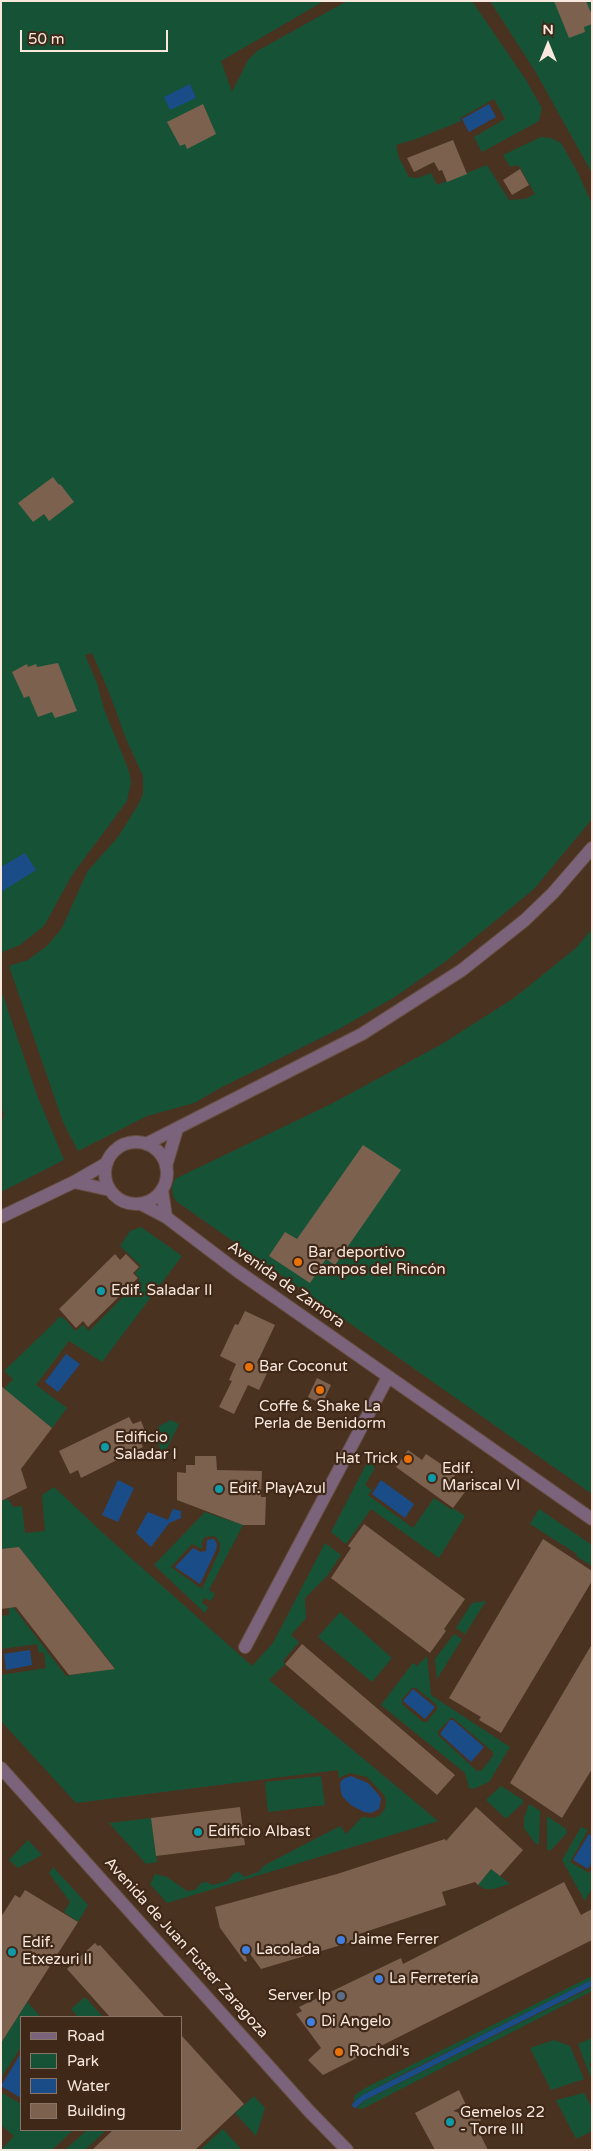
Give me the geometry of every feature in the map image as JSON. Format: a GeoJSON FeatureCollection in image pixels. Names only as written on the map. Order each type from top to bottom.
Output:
{"type":"FeatureCollection","features":[{"type":"Feature","properties":{"kind":"street"},"geometry":{"type":"LineString","coordinates":[[146,1144],[362,1034],[462,970],[525,920],[553,893],[592,848]]}},
{"type":"Feature","properties":{"kind":"street"},"geometry":{"type":"LineString","coordinates":[[166,1166],[177,1129]]}},
{"type":"Feature","properties":{"kind":"street"},"geometry":{"type":"LineString","coordinates":[[1,1217],[74,1182],[107,1163],[117,1149],[126,1144],[136,1142],[146,1144],[159,1152],[166,1166],[167,1176],[162,1190],[151,1201],[131,1204],[121,1200],[110,1190],[105,1176],[107,1163]]}},
{"type":"Feature","properties":{"kind":"street"},"geometry":{"type":"LineString","coordinates":[[74,1182],[110,1190]]}},
{"type":"Feature","properties":{"kind":"street"},"geometry":{"type":"LineString","coordinates":[[162,1190],[166,1217]]}},
{"type":"Feature","properties":{"kind":"street","name":"Avenida de Zamora"},"geometry":{"type":"LineString","coordinates":[[141,1204],[166,1217],[236,1270],[592,1519]]}},
{"type":"Feature","properties":{"kind":"street"},"geometry":{"type":"LineString","coordinates":[[245,1647],[388,1377]]}},
{"type":"Feature","properties":{"kind":"street","name":"Avenida de Juan Fuster Zaragoza"},"geometry":{"type":"LineString","coordinates":[[1,1768],[309,2111],[347,2150]]}},
{"type":"Feature","properties":{"kind":"green space"},"geometry":{"type":"Polygon","coordinates":[[[1,1],[324,1],[221,61],[232,92],[248,60],[257,51],[347,1],[472,1],[526,80],[542,108],[539,121],[482,152],[474,137],[505,119],[494,99],[460,118],[461,121],[396,145],[399,158],[409,177],[418,178],[431,173],[437,185],[487,165],[509,200],[525,199],[535,194],[519,166],[510,167],[503,155],[541,137],[551,138],[561,143],[578,173],[592,204],[592,819],[534,889],[445,962],[393,998],[339,1029],[222,1087],[194,1103],[147,1116],[78,1151],[63,1122],[9,966],[28,960],[47,946],[62,928],[87,872],[118,837],[138,805],[143,794],[143,776],[126,739],[92,653],[85,655],[129,771],[131,782],[127,801],[72,875],[44,926],[20,945],[2,952],[1,1]]]}},
{"type":"Feature","properties":{"kind":"green space"},"geometry":{"type":"Polygon","coordinates":[[[490,1],[592,1],[592,173],[535,71],[490,1]]]}},
{"type":"Feature","properties":{"kind":"green space"},"geometry":{"type":"Polygon","coordinates":[[[592,929],[592,1494],[176,1201],[173,1196],[172,1187],[175,1179],[331,1104],[442,1044],[514,998],[576,948],[592,929]]]}},
{"type":"Feature","properties":{"kind":"green space"},"geometry":{"type":"Polygon","coordinates":[[[1,990],[37,1095],[64,1160],[1,1192],[1,1124],[4,1115],[1,1105],[1,990]]]}},
{"type":"Feature","properties":{"kind":"green space"},"geometry":{"type":"Polygon","coordinates":[[[141,1227],[182,1256],[102,1362],[69,1341],[36,1385],[67,1408],[52,1428],[4,1389],[13,1379],[4,1371],[58,1317],[64,1318],[75,1331],[83,1325],[89,1331],[140,1280],[135,1273],[141,1266],[120,1246],[130,1231],[141,1227]]]}},
{"type":"Feature","properties":{"kind":"green space"},"geometry":{"type":"Polygon","coordinates":[[[171,1420],[179,1424],[162,1458],[158,1442],[159,1426],[171,1420]]]}},
{"type":"Feature","properties":{"kind":"green space"},"geometry":{"type":"Polygon","coordinates":[[[368,1461],[375,1468],[365,1485],[372,1490],[368,1495],[413,1528],[434,1498],[465,1516],[439,1558],[371,1509],[346,1544],[331,1532],[368,1461]]]}},
{"type":"Feature","properties":{"kind":"green space"},"geometry":{"type":"Polygon","coordinates":[[[54,1487],[252,1666],[273,1643],[325,1543],[341,1555],[327,1576],[305,1598],[306,1618],[291,1635],[299,1642],[283,1661],[285,1664],[269,1680],[438,1821],[167,1903],[150,1884],[155,1874],[167,1877],[187,1891],[195,1890],[201,1883],[207,1882],[212,1885],[227,1881],[234,1873],[239,1872],[244,1877],[258,1872],[265,1865],[340,1826],[346,1834],[362,1817],[373,1818],[379,1816],[385,1809],[386,1801],[384,1795],[367,1777],[350,1773],[339,1778],[338,1770],[76,1803],[1,1721],[1,1675],[46,1668],[44,1652],[39,1653],[37,1644],[1,1649],[1,1616],[9,1615],[9,1605],[11,1604],[66,1676],[115,1668],[19,1547],[1,1549],[1,1501],[8,1499],[13,1507],[22,1506],[25,1533],[45,1531],[42,1495],[54,1487]]]}},
{"type":"Feature","properties":{"kind":"green space"},"geometry":{"type":"Polygon","coordinates":[[[539,1509],[592,1545],[592,1566],[576,1556],[577,1554],[530,1524],[539,1509]]]}},
{"type":"Feature","properties":{"kind":"green space"},"geometry":{"type":"Polygon","coordinates":[[[205,1512],[243,1525],[209,1590],[215,1594],[211,1601],[204,1598],[202,1603],[208,1607],[205,1613],[154,1565],[205,1512]],[[215,1536],[205,1537],[202,1541],[202,1549],[192,1544],[171,1567],[202,1589],[220,1550],[220,1543],[215,1536]]]}},
{"type":"Feature","properties":{"kind":"green space"},"geometry":{"type":"Polygon","coordinates":[[[486,1601],[465,1634],[456,1628],[472,1603],[486,1601]]]}},
{"type":"Feature","properties":{"kind":"green space"},"geometry":{"type":"Polygon","coordinates":[[[340,1612],[392,1658],[372,1682],[318,1637],[340,1612]]]}},
{"type":"Feature","properties":{"kind":"green space"},"geometry":{"type":"Polygon","coordinates":[[[454,1634],[462,1639],[437,1679],[435,1659],[454,1634]]]}},
{"type":"Feature","properties":{"kind":"green space"},"geometry":{"type":"Polygon","coordinates":[[[427,1656],[431,1695],[510,1747],[489,1782],[473,1789],[469,1788],[465,1773],[381,1705],[413,1663],[417,1666],[427,1656]],[[412,1688],[402,1699],[402,1704],[423,1722],[427,1722],[437,1709],[437,1705],[416,1688],[412,1688]],[[452,1717],[438,1731],[438,1735],[477,1771],[482,1770],[493,1756],[493,1752],[452,1717]]]}},
{"type":"Feature","properties":{"kind":"green space"},"geometry":{"type":"Polygon","coordinates":[[[321,1776],[325,1805],[268,1812],[265,1782],[321,1776]]]}},
{"type":"Feature","properties":{"kind":"green space"},"geometry":{"type":"Polygon","coordinates":[[[501,1786],[523,1800],[523,1803],[505,1818],[486,1800],[501,1786]]]}},
{"type":"Feature","properties":{"kind":"green space"},"geometry":{"type":"Polygon","coordinates":[[[529,1804],[540,1811],[539,1845],[535,1843],[524,1828],[524,1818],[529,1804]]]}},
{"type":"Feature","properties":{"kind":"green space"},"geometry":{"type":"Polygon","coordinates":[[[547,1816],[566,1829],[567,1833],[550,1851],[547,1849],[547,1816]]]}},
{"type":"Feature","properties":{"kind":"green space"},"geometry":{"type":"Polygon","coordinates":[[[151,1818],[157,1862],[146,1864],[109,1823],[151,1818]]]}},
{"type":"Feature","properties":{"kind":"green space"},"geometry":{"type":"Polygon","coordinates":[[[581,1827],[588,1830],[570,1862],[589,1873],[592,1869],[592,1888],[585,1901],[562,1860],[581,1827]]]}},
{"type":"Feature","properties":{"kind":"green space"},"geometry":{"type":"Polygon","coordinates":[[[28,1840],[42,1855],[18,1868],[9,1860],[28,1840]]]}},
{"type":"Feature","properties":{"kind":"green space"},"geometry":{"type":"Polygon","coordinates":[[[53,1867],[88,1905],[78,1922],[64,1912],[70,1902],[49,1873],[53,1867]]]}},
{"type":"Feature","properties":{"kind":"green space"},"geometry":{"type":"Polygon","coordinates":[[[491,1869],[510,1884],[493,1889],[485,1889],[478,1885],[491,1869]]]}},
{"type":"Feature","properties":{"kind":"green space"},"geometry":{"type":"Polygon","coordinates":[[[592,1976],[592,1980],[399,2076],[361,2096],[353,2103],[355,2095],[365,2088],[592,1976]]]}},
{"type":"Feature","properties":{"kind":"green space"},"geometry":{"type":"Polygon","coordinates":[[[592,1987],[592,1991],[362,2109],[357,2108],[364,2101],[592,1987]]]}},
{"type":"Feature","properties":{"kind":"green space"},"geometry":{"type":"Polygon","coordinates":[[[85,1997],[102,2016],[77,2016],[71,2009],[85,1997]]]}},
{"type":"Feature","properties":{"kind":"green space"},"geometry":{"type":"Polygon","coordinates":[[[27,2002],[40,2016],[20,2016],[20,2049],[1,2078],[1,2043],[27,2002]]]}},
{"type":"Feature","properties":{"kind":"green space"},"geometry":{"type":"Polygon","coordinates":[[[592,2038],[592,2062],[589,2064],[592,2070],[591,2078],[578,2044],[592,2038]]]}},
{"type":"Feature","properties":{"kind":"green space"},"geometry":{"type":"Polygon","coordinates":[[[554,2040],[570,2046],[584,2079],[551,2090],[530,2048],[554,2040]]]}},
{"type":"Feature","properties":{"kind":"green space"},"geometry":{"type":"Polygon","coordinates":[[[2,2093],[20,2103],[20,2131],[72,2131],[52,2150],[1,2150],[14,2136],[1,2125],[2,2093]]]}},
{"type":"Feature","properties":{"kind":"green space"},"geometry":{"type":"Polygon","coordinates":[[[584,2093],[592,2108],[592,2131],[576,2139],[556,2100],[584,2093]]]}},
{"type":"Feature","properties":{"kind":"green space"},"geometry":{"type":"Polygon","coordinates":[[[254,2096],[265,2108],[256,2136],[235,2113],[254,2096]]]}},
{"type":"Feature","properties":{"kind":"green space"},"geometry":{"type":"Polygon","coordinates":[[[223,2129],[242,2150],[200,2150],[223,2129]]]}},
{"type":"Feature","properties":{"kind":"green space"},"geometry":{"type":"Polygon","coordinates":[[[86,2131],[105,2131],[85,2150],[65,2150],[86,2131]]]}},
{"type":"Feature","properties":{"kind":"water"},"geometry":{"type":"Polygon","coordinates":[[[190,84],[196,98],[170,110],[164,97],[190,84]]]}},
{"type":"Feature","properties":{"kind":"water"},"geometry":{"type":"Polygon","coordinates":[[[489,104],[496,117],[469,132],[462,119],[489,104]]]}},
{"type":"Feature","properties":{"kind":"water"},"geometry":{"type":"Polygon","coordinates":[[[25,853],[36,870],[1,892],[1,867],[25,853]]]}},
{"type":"Feature","properties":{"kind":"water"},"geometry":{"type":"Polygon","coordinates":[[[66,1354],[80,1364],[58,1392],[45,1382],[66,1354]]]}},
{"type":"Feature","properties":{"kind":"water"},"geometry":{"type":"Polygon","coordinates":[[[118,1480],[134,1488],[118,1522],[102,1515],[118,1480]]]}},
{"type":"Feature","properties":{"kind":"water"},"geometry":{"type":"Polygon","coordinates":[[[381,1480],[414,1504],[405,1518],[372,1494],[381,1480]]]}},
{"type":"Feature","properties":{"kind":"water"},"geometry":{"type":"Polygon","coordinates":[[[173,1509],[181,1511],[181,1518],[169,1523],[151,1547],[136,1533],[148,1512],[168,1520],[173,1509]]]}},
{"type":"Feature","properties":{"kind":"water"},"geometry":{"type":"Polygon","coordinates":[[[214,1539],[217,1544],[216,1550],[200,1584],[175,1567],[193,1548],[201,1552],[206,1551],[207,1540],[214,1539]]]}},
{"type":"Feature","properties":{"kind":"water"},"geometry":{"type":"Polygon","coordinates":[[[30,1650],[32,1665],[6,1670],[4,1654],[30,1650]]]}},
{"type":"Feature","properties":{"kind":"water"},"geometry":{"type":"Polygon","coordinates":[[[413,1689],[435,1707],[425,1719],[403,1701],[413,1689]]]}},
{"type":"Feature","properties":{"kind":"water"},"geometry":{"type":"Polygon","coordinates":[[[450,1720],[453,1720],[484,1747],[471,1762],[440,1734],[450,1720]]]}},
{"type":"Feature","properties":{"kind":"water"},"geometry":{"type":"Polygon","coordinates":[[[351,1776],[368,1783],[378,1794],[381,1799],[379,1809],[371,1813],[364,1812],[351,1805],[343,1797],[340,1783],[343,1779],[351,1776]]]}},
{"type":"Feature","properties":{"kind":"water"},"geometry":{"type":"Polygon","coordinates":[[[589,1834],[592,1836],[592,1862],[588,1869],[573,1860],[589,1834]]]}},
{"type":"Feature","properties":{"kind":"water"},"geometry":{"type":"Polygon","coordinates":[[[20,2055],[20,2097],[1,2086],[20,2055]]]}},
{"type":"Feature","properties":{"kind":"building"},"geometry":{"type":"Polygon","coordinates":[[[554,1],[586,1],[592,15],[592,24],[584,27],[585,32],[569,38],[554,1]]]}},
{"type":"Feature","properties":{"kind":"building"},"geometry":{"type":"Polygon","coordinates":[[[203,104],[216,134],[187,149],[185,144],[180,146],[167,122],[203,104]]]}},
{"type":"Feature","properties":{"kind":"building"},"geometry":{"type":"Polygon","coordinates":[[[453,140],[467,174],[447,182],[442,170],[439,171],[434,162],[414,172],[407,158],[453,140]]]}},
{"type":"Feature","properties":{"kind":"building"},"geometry":{"type":"Polygon","coordinates":[[[520,169],[529,185],[512,195],[503,180],[520,169]]]}},
{"type":"Feature","properties":{"kind":"building"},"geometry":{"type":"Polygon","coordinates":[[[53,477],[74,502],[49,521],[44,514],[33,522],[18,503],[53,477]]]}},
{"type":"Feature","properties":{"kind":"building"},"geometry":{"type":"Polygon","coordinates":[[[58,663],[77,711],[55,718],[52,712],[38,717],[29,696],[24,698],[12,672],[27,664],[28,667],[36,664],[37,667],[58,663]]]}},
{"type":"Feature","properties":{"kind":"building"},"geometry":{"type":"Polygon","coordinates":[[[363,1145],[401,1170],[335,1265],[326,1259],[310,1283],[269,1256],[285,1232],[297,1239],[363,1145]]]}},
{"type":"Feature","properties":{"kind":"building","name":"Edif. Saladar II"},"geometry":{"type":"Polygon","coordinates":[[[115,1254],[120,1260],[126,1254],[139,1267],[133,1273],[138,1278],[88,1327],[83,1321],[76,1328],[59,1309],[115,1254]]]}},
{"type":"Feature","properties":{"kind":"building"},"geometry":{"type":"Polygon","coordinates":[[[245,1311],[275,1325],[257,1363],[269,1369],[259,1390],[248,1385],[234,1414],[219,1407],[232,1381],[229,1380],[236,1364],[220,1356],[235,1324],[238,1325],[245,1311]]]}},
{"type":"Feature","properties":{"kind":"building"},"geometry":{"type":"Polygon","coordinates":[[[317,1378],[331,1385],[322,1404],[308,1397],[317,1378]]]}},
{"type":"Feature","properties":{"kind":"building"},"geometry":{"type":"Polygon","coordinates":[[[1,1386],[52,1428],[21,1469],[27,1488],[1,1501],[1,1386]]]}},
{"type":"Feature","properties":{"kind":"building","name":"Edificio Saladar I"},"geometry":{"type":"Polygon","coordinates":[[[129,1417],[133,1424],[141,1421],[147,1436],[140,1440],[143,1447],[81,1478],[78,1470],[70,1474],[59,1451],[129,1417]]]}},
{"type":"Feature","properties":{"kind":"building","name":"Edif. Mariscal VI"},"geometry":{"type":"Polygon","coordinates":[[[408,1450],[422,1460],[426,1454],[456,1474],[451,1481],[465,1492],[453,1508],[396,1467],[408,1450]]]}},
{"type":"Feature","properties":{"kind":"building","name":"Edif. PlayAzul"},"geometry":{"type":"Polygon","coordinates":[[[195,1456],[216,1456],[217,1470],[262,1471],[261,1497],[266,1497],[265,1525],[243,1525],[177,1500],[177,1472],[186,1473],[186,1465],[195,1465],[195,1456]]]}},
{"type":"Feature","properties":{"kind":"building"},"geometry":{"type":"Polygon","coordinates":[[[364,1524],[465,1599],[430,1653],[331,1578],[351,1548],[348,1546],[364,1524]]]}},
{"type":"Feature","properties":{"kind":"building"},"geometry":{"type":"Polygon","coordinates":[[[543,1539],[592,1571],[592,1581],[501,1733],[479,1720],[481,1717],[449,1698],[543,1539]]]}},
{"type":"Feature","properties":{"kind":"building"},"geometry":{"type":"Polygon","coordinates":[[[19,1547],[115,1669],[69,1675],[16,1607],[1,1609],[1,1549],[19,1547]]]}},
{"type":"Feature","properties":{"kind":"building"},"geometry":{"type":"Polygon","coordinates":[[[302,1644],[455,1775],[437,1795],[285,1664],[302,1644]]]}},
{"type":"Feature","properties":{"kind":"building"},"geometry":{"type":"Polygon","coordinates":[[[592,1644],[592,1769],[562,1818],[510,1783],[592,1644]]]}},
{"type":"Feature","properties":{"kind":"building","name":"Edificio Albast"},"geometry":{"type":"Polygon","coordinates":[[[240,1807],[245,1845],[156,1856],[151,1818],[240,1807]]]}},
{"type":"Feature","properties":{"kind":"building"},"geometry":{"type":"Polygon","coordinates":[[[476,1807],[523,1850],[500,1876],[491,1869],[478,1885],[475,1882],[442,1892],[446,1905],[356,1935],[358,1940],[261,1969],[242,1943],[247,1961],[245,1962],[220,1928],[215,1907],[337,1874],[445,1839],[446,1841],[476,1807]]]}},
{"type":"Feature","properties":{"kind":"building"},"geometry":{"type":"Polygon","coordinates":[[[564,1882],[581,1915],[592,1909],[592,1940],[323,2075],[308,2060],[321,2048],[296,2014],[302,2011],[299,2007],[401,1958],[403,1964],[564,1882]]]}},
{"type":"Feature","properties":{"kind":"building"},"geometry":{"type":"Polygon","coordinates":[[[25,1890],[78,1922],[1,2043],[1,1917],[15,1895],[20,1898],[25,1890]]]}},
{"type":"Feature","properties":{"kind":"building"},"geometry":{"type":"Polygon","coordinates":[[[95,1943],[98,1946],[100,1945],[164,2016],[109,2016],[67,1969],[95,1943]]]}},
{"type":"Feature","properties":{"kind":"building"},"geometry":{"type":"Polygon","coordinates":[[[182,2036],[244,2104],[195,2150],[92,2150],[112,2131],[182,2131],[182,2036]]]}},
{"type":"Feature","properties":{"kind":"building","name":"Gemelos 22 - Torre III"},"geometry":{"type":"Polygon","coordinates":[[[459,2090],[466,2105],[453,2111],[481,2119],[479,2125],[483,2135],[481,2136],[488,2150],[435,2150],[415,2113],[459,2090]]]}},
{"type":"Feature","properties":{"kind":"waterway"},"geometry":{"type":"LineString","coordinates":[[355,2105],[363,2098],[592,1983]]}},
{"type":"Feature","properties":{"kind":"place","name":"Bar deportivo Campos del Rincón"},"geometry":{"type":"Point","coordinates":[298,1262]}},
{"type":"Feature","properties":{"kind":"place","name":"Edif. Saladar II"},"geometry":{"type":"Point","coordinates":[101,1291]}},
{"type":"Feature","properties":{"kind":"place","name":"Bar Coconut"},"geometry":{"type":"Point","coordinates":[249,1367]}},
{"type":"Feature","properties":{"kind":"place","name":"Coffe & Shake La Perla de Benidorm"},"geometry":{"type":"Point","coordinates":[320,1390]}},
{"type":"Feature","properties":{"kind":"place","name":"Edificio Saladar I"},"geometry":{"type":"Point","coordinates":[105,1447]}},
{"type":"Feature","properties":{"kind":"place","name":"Hat Trick"},"geometry":{"type":"Point","coordinates":[408,1459]}},
{"type":"Feature","properties":{"kind":"place","name":"Edif. Mariscal VI"},"geometry":{"type":"Point","coordinates":[432,1478]}},
{"type":"Feature","properties":{"kind":"place","name":"Edif. PlayAzul"},"geometry":{"type":"Point","coordinates":[219,1489]}},
{"type":"Feature","properties":{"kind":"place","name":"Edificio Albast"},"geometry":{"type":"Point","coordinates":[198,1832]}},
{"type":"Feature","properties":{"kind":"place","name":"Jaime Ferrer"},"geometry":{"type":"Point","coordinates":[341,1940]}},
{"type":"Feature","properties":{"kind":"place","name":"Lacolada"},"geometry":{"type":"Point","coordinates":[246,1950]}},
{"type":"Feature","properties":{"kind":"place","name":"Edif. Etxezuri II"},"geometry":{"type":"Point","coordinates":[12,1952]}},
{"type":"Feature","properties":{"kind":"place","name":"La Ferretería"},"geometry":{"type":"Point","coordinates":[379,1979]}},
{"type":"Feature","properties":{"kind":"place","name":"Server Ip"},"geometry":{"type":"Point","coordinates":[341,1996]}},
{"type":"Feature","properties":{"kind":"place","name":"Di Angelo"},"geometry":{"type":"Point","coordinates":[311,2022]}},
{"type":"Feature","properties":{"kind":"place","name":"Rochdi's"},"geometry":{"type":"Point","coordinates":[339,2052]}},
{"type":"Feature","properties":{"kind":"place","name":"Gemelos 22 - Torre III"},"geometry":{"type":"Point","coordinates":[450,2122]}}]}
